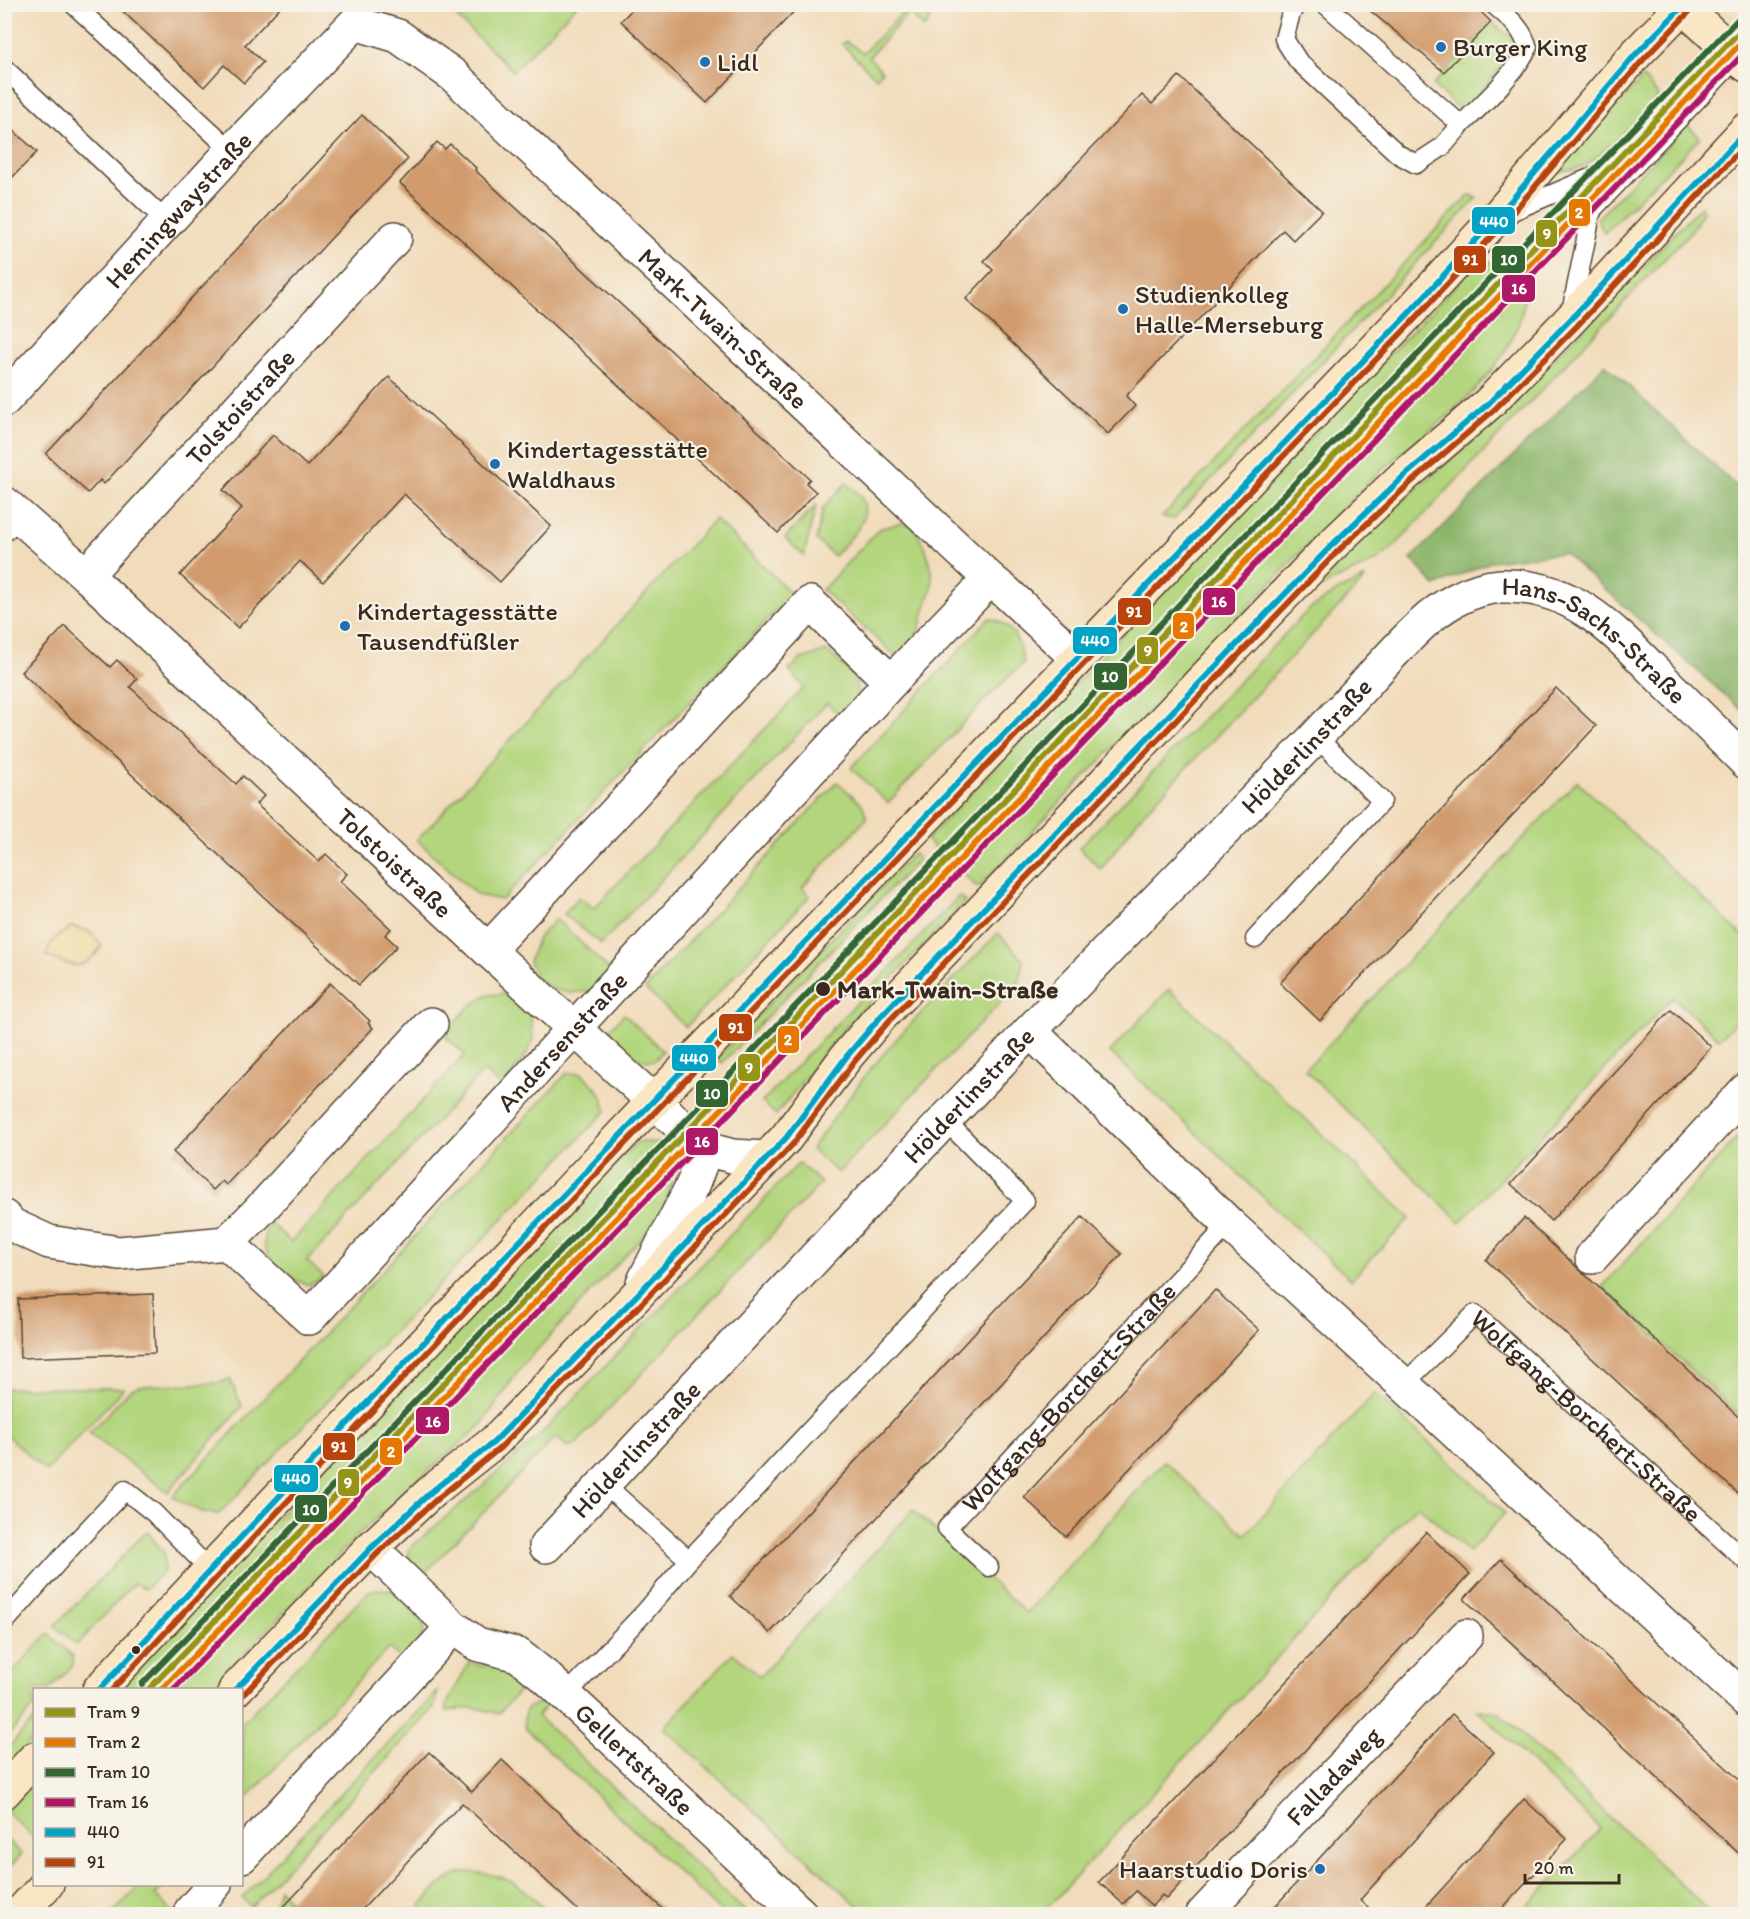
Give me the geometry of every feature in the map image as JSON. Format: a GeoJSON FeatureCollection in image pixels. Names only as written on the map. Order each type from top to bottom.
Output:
{"type":"FeatureCollection","features":[{"type":"Feature","properties":{"kind":"main road"},"geometry":{"type":"LineString","coordinates":[[100,1688],[654,1101],[1409,314],[1497,217],[1636,54],[1683,5],[1740,48]]}},
{"type":"Feature","properties":{"kind":"main road"},"geometry":{"type":"LineString","coordinates":[[236,1688],[371,1548],[431,1492],[494,1442],[637,1295],[786,1138],[847,1056],[882,1015],[1331,546],[1403,477],[1488,404],[1746,130]]}},
{"type":"Feature","properties":{"kind":"main road"},"geometry":{"type":"LineString","coordinates":[[4,1792],[33,1760]]}},
{"type":"Feature","properties":{"kind":"main road"},"geometry":{"type":"LineString","coordinates":[[19,1914],[45,1886]]}},
{"type":"Feature","properties":{"kind":"street","name":"Hemingwaystraße"},"geometry":{"type":"LineString","coordinates":[[4,400],[168,223],[231,151],[355,23]]}},
{"type":"Feature","properties":{"kind":"street","name":"Mark-Twain-Straße"},"geometry":{"type":"LineString","coordinates":[[355,23],[398,36],[453,75],[1077,658]]}},
{"type":"Feature","properties":{"kind":"street","name":"Tolstoistraße"},"geometry":{"type":"LineString","coordinates":[[86,575],[395,238]]}},
{"type":"Feature","properties":{"kind":"street","name":"Tolstoistraße"},"geometry":{"type":"LineString","coordinates":[[9,517],[86,575],[488,950],[706,1149]]}},
{"type":"Feature","properties":{"kind":"street","name":"Andersenstraße"},"geometry":{"type":"LineString","coordinates":[[227,1243],[309,1318],[891,682],[990,579]]}},
{"type":"Feature","properties":{"kind":"street","name":"Hans-Sachs-Straße"},"geometry":{"type":"LineString","coordinates":[[1421,625],[1465,594],[1496,586],[1521,586],[1550,592],[1607,624],[1746,762]]}},
{"type":"Feature","properties":{"kind":"street"},"geometry":{"type":"LineString","coordinates":[[488,950],[810,603],[891,682]]}},
{"type":"Feature","properties":{"kind":"street","name":"Hölderlinstraße"},"geometry":{"type":"LineString","coordinates":[[546,1546],[944,1119],[1316,737],[1421,625]]}},
{"type":"Feature","properties":{"kind":"street"},"geometry":{"type":"LineString","coordinates":[[4,1217],[12,1225],[49,1242],[119,1252],[227,1243],[431,1024]]}},
{"type":"Feature","properties":{"kind":"street"},"geometry":{"type":"LineString","coordinates":[[1030,1031],[1228,1224],[1746,1700]]}},
{"type":"Feature","properties":{"kind":"street"},"geometry":{"type":"LineString","coordinates":[[1592,1257],[1746,1090]]}},
{"type":"Feature","properties":{"kind":"street"},"geometry":{"type":"LineString","coordinates":[[637,1295],[693,1184],[706,1149],[732,1156],[766,1158]]}},
{"type":"Feature","properties":{"kind":"street","name":"Gellertstraße"},"geometry":{"type":"LineString","coordinates":[[371,1548],[453,1627],[477,1644],[518,1655],[566,1695],[801,1914]]}},
{"type":"Feature","properties":{"kind":"street"},"geometry":{"type":"LineString","coordinates":[[243,1855],[453,1627]]}},
{"type":"Feature","properties":{"kind":"street","name":"Falladaweg"},"geometry":{"type":"LineString","coordinates":[[1203,1914],[1466,1636]]}},
{"type":"Feature","properties":{"kind":"street"},"geometry":{"type":"LineString","coordinates":[[191,1911],[213,1886]]}},
{"type":"Feature","properties":{"kind":"lane"},"geometry":{"type":"LineString","coordinates":[[73,4],[231,151]]}},
{"type":"Feature","properties":{"kind":"lane"},"geometry":{"type":"LineString","coordinates":[[1297,4],[1291,13],[1284,39],[1298,62],[1398,154],[1416,164],[1442,147],[1497,90],[1520,62],[1528,48],[1525,35],[1493,4]]}},
{"type":"Feature","properties":{"kind":"lane"},"geometry":{"type":"LineString","coordinates":[[1325,4],[1461,125]]}},
{"type":"Feature","properties":{"kind":"lane"},"geometry":{"type":"LineString","coordinates":[[1497,217],[1604,172],[1740,48]]}},
{"type":"Feature","properties":{"kind":"lane"},"geometry":{"type":"LineString","coordinates":[[1569,320],[1592,210],[1740,48]]}},
{"type":"Feature","properties":{"kind":"lane"},"geometry":{"type":"LineString","coordinates":[[4,68],[168,223]]}},
{"type":"Feature","properties":{"kind":"lane"},"geometry":{"type":"LineString","coordinates":[[1255,939],[1382,801],[1316,737]]}},
{"type":"Feature","properties":{"kind":"lane"},"geometry":{"type":"LineString","coordinates":[[566,1695],[1025,1201],[944,1119]]}},
{"type":"Feature","properties":{"kind":"lane","name":"Wolfgang-Borchert-Straße"},"geometry":{"type":"LineString","coordinates":[[989,1567],[947,1528],[1228,1224]]}},
{"type":"Feature","properties":{"kind":"lane","name":"Wolfgang-Borchert-Straße"},"geometry":{"type":"LineString","coordinates":[[1403,1385],[1475,1314],[1746,1561]]}},
{"type":"Feature","properties":{"kind":"lane"},"geometry":{"type":"LineString","coordinates":[[604,1484],[689,1560]]}},
{"type":"Feature","properties":{"kind":"lane"},"geometry":{"type":"LineString","coordinates":[[4,1623],[125,1490],[154,1513],[210,1570]]}},
{"type":"Feature","properties":{"kind":"green space"},"geometry":{"type":"Polygon","coordinates":[[[444,5],[577,5],[513,71],[444,5]]]}},
{"type":"Feature","properties":{"kind":"green space"},"geometry":{"type":"Polygon","coordinates":[[[898,5],[917,5],[931,19],[924,28],[909,12],[869,57],[882,71],[876,78],[842,44],[846,41],[863,53],[904,11],[898,5]]]}},
{"type":"Feature","properties":{"kind":"green space"},"geometry":{"type":"Polygon","coordinates":[[[1491,22],[1515,40],[1518,48],[1463,113],[1433,85],[1491,22]]]}},
{"type":"Feature","properties":{"kind":"green space"},"geometry":{"type":"Polygon","coordinates":[[[1643,78],[1659,96],[1643,113],[1589,163],[1578,168],[1553,173],[1643,78]]]}},
{"type":"Feature","properties":{"kind":"green space"},"geometry":{"type":"Polygon","coordinates":[[[1687,125],[1700,138],[1604,233],[1597,219],[1687,125]]]}},
{"type":"Feature","properties":{"kind":"green space"},"geometry":{"type":"Polygon","coordinates":[[[1468,196],[1477,198],[1174,519],[1162,517],[1468,196]]]}},
{"type":"Feature","properties":{"kind":"green space"},"geometry":{"type":"Polygon","coordinates":[[[1701,206],[1703,212],[1692,230],[1392,549],[1376,561],[1323,586],[1319,583],[1387,514],[1475,439],[1506,409],[1701,206]]]}},
{"type":"Feature","properties":{"kind":"green space"},"geometry":{"type":"Polygon","coordinates":[[[1489,262],[1509,274],[1525,291],[1520,319],[1508,346],[1492,370],[1472,393],[1364,487],[978,888],[926,840],[1452,289],[1472,269],[1489,262]]]}},
{"type":"Feature","properties":{"kind":"green space"},"geometry":{"type":"Polygon","coordinates":[[[1605,364],[1745,494],[1745,713],[1564,553],[1492,561],[1435,586],[1411,559],[1605,364]]]}},
{"type":"Feature","properties":{"kind":"green space"},"geometry":{"type":"Polygon","coordinates":[[[846,483],[860,496],[865,513],[858,529],[834,556],[816,540],[823,508],[846,483]]]}},
{"type":"Feature","properties":{"kind":"green space"},"geometry":{"type":"Polygon","coordinates":[[[816,505],[804,556],[785,538],[816,505]]]}},
{"type":"Feature","properties":{"kind":"green space"},"geometry":{"type":"Polygon","coordinates":[[[715,519],[792,594],[502,900],[477,895],[417,840],[715,519]]]}},
{"type":"Feature","properties":{"kind":"green space"},"geometry":{"type":"Polygon","coordinates":[[[901,523],[912,525],[925,546],[932,570],[932,587],[918,633],[898,658],[822,590],[879,529],[901,523]]]}},
{"type":"Feature","properties":{"kind":"green space"},"geometry":{"type":"Polygon","coordinates":[[[1366,578],[1140,817],[1101,869],[1079,848],[1307,611],[1339,590],[1366,578]]]}},
{"type":"Feature","properties":{"kind":"green space"},"geometry":{"type":"Polygon","coordinates":[[[989,618],[1004,624],[1014,634],[1024,662],[888,803],[851,768],[989,618]]]}},
{"type":"Feature","properties":{"kind":"green space"},"geometry":{"type":"Polygon","coordinates":[[[827,651],[852,674],[857,683],[856,704],[844,719],[827,703],[601,944],[564,914],[579,897],[594,908],[804,688],[789,670],[801,659],[827,651]]]}},
{"type":"Feature","properties":{"kind":"green space"},"geometry":{"type":"Polygon","coordinates":[[[1577,781],[1745,938],[1745,1013],[1719,1039],[1673,997],[1460,1222],[1305,1070],[1577,781]]]}},
{"type":"Feature","properties":{"kind":"green space"},"geometry":{"type":"Polygon","coordinates":[[[837,782],[862,804],[867,818],[802,888],[810,896],[686,1027],[645,989],[837,782]]]}},
{"type":"Feature","properties":{"kind":"green space"},"geometry":{"type":"Polygon","coordinates":[[[913,854],[919,859],[722,1063],[717,1058],[913,854]]]}},
{"type":"Feature","properties":{"kind":"green space"},"geometry":{"type":"Polygon","coordinates":[[[959,896],[965,902],[843,1030],[776,1115],[762,1102],[959,896]]]}},
{"type":"Feature","properties":{"kind":"green space"},"geometry":{"type":"Polygon","coordinates":[[[556,919],[611,971],[591,991],[570,993],[555,990],[536,978],[529,961],[538,938],[556,919]]]}},
{"type":"Feature","properties":{"kind":"green space"},"geometry":{"type":"Polygon","coordinates":[[[998,933],[1023,960],[1019,983],[838,1173],[811,1149],[868,1072],[901,1034],[998,933]]]}},
{"type":"Feature","properties":{"kind":"green space"},"geometry":{"type":"Polygon","coordinates":[[[1169,989],[1410,1218],[1351,1280],[1110,1052],[1169,989]]]}},
{"type":"Feature","properties":{"kind":"green space"},"geometry":{"type":"Polygon","coordinates":[[[504,994],[531,1016],[533,1040],[527,1054],[502,1087],[484,1071],[307,1261],[324,1277],[309,1285],[289,1278],[272,1263],[264,1246],[266,1230],[270,1223],[291,1242],[465,1055],[444,1035],[469,1007],[486,995],[504,994]]]}},
{"type":"Feature","properties":{"kind":"green space"},"geometry":{"type":"Polygon","coordinates":[[[624,1014],[663,1051],[655,1060],[632,1057],[616,1043],[610,1029],[624,1014]]]}},
{"type":"Feature","properties":{"kind":"green space"},"geometry":{"type":"Polygon","coordinates":[[[567,1073],[581,1073],[598,1090],[606,1111],[219,1514],[194,1509],[173,1496],[567,1073]]]}},
{"type":"Feature","properties":{"kind":"green space"},"geometry":{"type":"Polygon","coordinates":[[[1745,1129],[1745,1420],[1602,1287],[1745,1129]]]}},
{"type":"Feature","properties":{"kind":"green space"},"geometry":{"type":"Polygon","coordinates":[[[642,1141],[662,1144],[648,1159],[672,1182],[666,1202],[656,1222],[522,1366],[480,1427],[415,1482],[360,1533],[212,1688],[114,1688],[633,1145],[642,1141]]]}},
{"type":"Feature","properties":{"kind":"green space"},"geometry":{"type":"Polygon","coordinates":[[[799,1163],[821,1183],[574,1446],[566,1446],[556,1437],[423,1575],[410,1562],[408,1550],[546,1429],[799,1163]]]}},
{"type":"Feature","properties":{"kind":"green space"},"geometry":{"type":"Polygon","coordinates":[[[230,1379],[242,1406],[168,1492],[89,1433],[130,1390],[138,1386],[219,1383],[230,1379]]]}},
{"type":"Feature","properties":{"kind":"green space"},"geometry":{"type":"Polygon","coordinates":[[[5,1388],[124,1388],[46,1471],[5,1434],[5,1388]]]}},
{"type":"Feature","properties":{"kind":"green space"},"geometry":{"type":"Polygon","coordinates":[[[1375,1393],[1505,1513],[1469,1552],[1417,1505],[1042,1914],[867,1914],[664,1728],[733,1653],[760,1676],[913,1510],[1026,1613],[1164,1461],[1245,1535],[1375,1393]]]}},
{"type":"Feature","properties":{"kind":"green space"},"geometry":{"type":"Polygon","coordinates":[[[147,1531],[164,1553],[164,1571],[145,1589],[134,1583],[77,1645],[55,1626],[147,1531]]]}},
{"type":"Feature","properties":{"kind":"green space"},"geometry":{"type":"Polygon","coordinates":[[[384,1589],[394,1592],[405,1599],[420,1615],[424,1626],[423,1636],[406,1663],[389,1648],[243,1802],[243,1722],[370,1590],[384,1589]]]}},
{"type":"Feature","properties":{"kind":"green space"},"geometry":{"type":"Polygon","coordinates":[[[48,1634],[73,1656],[73,1665],[51,1688],[33,1688],[33,1708],[5,1739],[5,1680],[48,1634]]]}},
{"type":"Feature","properties":{"kind":"green space"},"geometry":{"type":"Polygon","coordinates":[[[470,1661],[480,1666],[504,1663],[525,1678],[523,1687],[498,1714],[472,1708],[447,1711],[447,1704],[470,1661]]]}},
{"type":"Feature","properties":{"kind":"green space"},"geometry":{"type":"Polygon","coordinates":[[[438,1691],[434,1708],[251,1907],[242,1898],[438,1691]]]}},
{"type":"Feature","properties":{"kind":"green space"},"geometry":{"type":"Polygon","coordinates":[[[551,1700],[537,1716],[748,1914],[723,1914],[525,1728],[526,1710],[533,1705],[551,1700]]]}},
{"type":"Feature","properties":{"kind":"green space"},"geometry":{"type":"Polygon","coordinates":[[[1478,1710],[1498,1712],[1712,1914],[1520,1914],[1600,1829],[1478,1710]]]}},
{"type":"Feature","properties":{"kind":"green space"},"geometry":{"type":"Polygon","coordinates":[[[33,1721],[33,1738],[5,1775],[5,1751],[33,1721]]]}},
{"type":"Feature","properties":{"kind":"green space"},"geometry":{"type":"Polygon","coordinates":[[[33,1772],[33,1837],[5,1810],[4,1803],[33,1772]]]}},
{"type":"Feature","properties":{"kind":"green space"},"geometry":{"type":"Polygon","coordinates":[[[4,1839],[22,1854],[5,1872],[4,1839]]]}},
{"type":"Feature","properties":{"kind":"green space"},"geometry":{"type":"Polygon","coordinates":[[[466,1872],[504,1878],[522,1889],[550,1914],[414,1914],[443,1883],[466,1872]]]}},
{"type":"Feature","properties":{"kind":"green space"},"geometry":{"type":"Polygon","coordinates":[[[139,1886],[164,1886],[155,1895],[173,1912],[171,1914],[112,1914],[139,1886]]]}},
{"type":"Feature","properties":{"kind":"green space"},"geometry":{"type":"Polygon","coordinates":[[[279,1888],[290,1901],[288,1904],[300,1914],[272,1914],[279,1888]]]}},
{"type":"Feature","properties":{"kind":"sand"},"geometry":{"type":"Polygon","coordinates":[[[72,927],[88,931],[102,945],[96,954],[84,964],[72,965],[47,956],[52,942],[72,927]]]}},
{"type":"Feature","properties":{"kind":"building"},"geometry":{"type":"Polygon","coordinates":[[[115,4],[283,4],[245,45],[263,62],[244,83],[224,65],[204,87],[115,4]]]}},
{"type":"Feature","properties":{"kind":"building","name":"Lidl"},"geometry":{"type":"Polygon","coordinates":[[[637,4],[801,4],[707,103],[621,21],[637,4]]]}},
{"type":"Feature","properties":{"kind":"building","name":"Burger King"},"geometry":{"type":"Polygon","coordinates":[[[1362,4],[1473,4],[1491,22],[1444,72],[1362,4]]]}},
{"type":"Feature","properties":{"kind":"building"},"geometry":{"type":"Polygon","coordinates":[[[1179,76],[1322,211],[1293,240],[1283,230],[1126,396],[1135,406],[1108,434],[966,299],[993,270],[984,261],[1142,95],[1152,104],[1179,76]]]}},
{"type":"Feature","properties":{"kind":"building"},"geometry":{"type":"Polygon","coordinates":[[[362,115],[408,159],[336,233],[104,484],[100,480],[88,493],[46,454],[362,115]]]}},
{"type":"Feature","properties":{"kind":"building"},"geometry":{"type":"Polygon","coordinates":[[[4,122],[37,152],[4,186],[4,122]]]}},
{"type":"Feature","properties":{"kind":"building"},"geometry":{"type":"Polygon","coordinates":[[[437,142],[445,149],[450,144],[476,168],[475,170],[810,479],[806,483],[816,492],[778,533],[400,183],[437,142]]]}},
{"type":"Feature","properties":{"kind":"building"},"geometry":{"type":"Polygon","coordinates":[[[389,377],[551,526],[500,582],[404,494],[323,582],[300,561],[238,628],[180,575],[242,508],[223,490],[273,435],[307,466],[389,377]]]}},
{"type":"Feature","properties":{"kind":"building"},"geometry":{"type":"Polygon","coordinates":[[[65,626],[110,667],[117,660],[137,679],[130,687],[236,784],[243,776],[264,796],[256,804],[319,862],[326,854],[347,874],[340,881],[391,929],[385,935],[397,946],[359,985],[21,672],[65,626]]]}},
{"type":"Feature","properties":{"kind":"building"},"geometry":{"type":"Polygon","coordinates":[[[1556,688],[1596,726],[1320,1021],[1280,983],[1556,688]]]}},
{"type":"Feature","properties":{"kind":"building"},"geometry":{"type":"Polygon","coordinates":[[[330,983],[370,1021],[368,1023],[373,1028],[226,1185],[222,1181],[213,1190],[173,1152],[330,983]]]}},
{"type":"Feature","properties":{"kind":"building"},"geometry":{"type":"Polygon","coordinates":[[[1671,1010],[1711,1047],[1551,1221],[1511,1184],[1671,1010]]]}},
{"type":"Feature","properties":{"kind":"building"},"geometry":{"type":"Polygon","coordinates":[[[1082,1217],[1122,1254],[770,1633],[730,1596],[1082,1217]]]}},
{"type":"Feature","properties":{"kind":"building"},"geometry":{"type":"Polygon","coordinates":[[[1524,1218],[1746,1424],[1746,1501],[1486,1260],[1524,1218]]]}},
{"type":"Feature","properties":{"kind":"building"},"geometry":{"type":"Polygon","coordinates":[[[1215,1290],[1259,1330],[1066,1537],[1024,1497],[1215,1290]]]}},
{"type":"Feature","properties":{"kind":"building"},"geometry":{"type":"Polygon","coordinates":[[[153,1294],[155,1353],[20,1358],[18,1299],[153,1294]]]}},
{"type":"Feature","properties":{"kind":"building"},"geometry":{"type":"Polygon","coordinates":[[[1426,1532],[1470,1574],[1166,1899],[1162,1895],[1152,1906],[1136,1891],[1123,1904],[1099,1882],[1426,1532]]]}},
{"type":"Feature","properties":{"kind":"building"},"geometry":{"type":"Polygon","coordinates":[[[1501,1559],[1746,1786],[1746,1860],[1464,1599],[1501,1559]]]}},
{"type":"Feature","properties":{"kind":"building"},"geometry":{"type":"Polygon","coordinates":[[[1452,1714],[1494,1752],[1360,1900],[1376,1914],[1268,1914],[1452,1714]]]}},
{"type":"Feature","properties":{"kind":"building"},"geometry":{"type":"Polygon","coordinates":[[[429,1752],[472,1792],[502,1760],[668,1914],[582,1914],[462,1803],[358,1914],[277,1914],[429,1752]]]}},
{"type":"Feature","properties":{"kind":"building"},"geometry":{"type":"Polygon","coordinates":[[[1524,1799],[1567,1839],[1497,1914],[1419,1914],[1524,1799]]]}},
{"type":"Feature","properties":{"kind":"tram line","name":"10"},"geometry":{"type":"LineString","coordinates":[[142,1684],[725,1080],[1739,18]]}},
{"type":"Feature","properties":{"kind":"tram line","name":"9"},"geometry":{"type":"LineString","coordinates":[[150,1688],[731,1086],[1746,25]]}},
{"type":"Feature","properties":{"kind":"tram line","name":"2"},"geometry":{"type":"LineString","coordinates":[[163,1688],[738,1092],[1746,38]]}},
{"type":"Feature","properties":{"kind":"tram line","name":"16"},"geometry":{"type":"LineString","coordinates":[[175,1688],[744,1098],[1746,51]]}},
{"type":"Feature","properties":{"kind":"transit line","name":"440"},"geometry":{"type":"LineString","coordinates":[[101,1688],[587,1170],[1409,313],[1497,217],[1636,54],[1685,4]]}},
{"type":"Feature","properties":{"kind":"transit line","name":"91"},"geometry":{"type":"LineString","coordinates":[[114,1688],[597,1173],[1415,319],[1504,223],[1643,60],[1691,10]]}},
{"type":"Feature","properties":{"kind":"transit line","name":"440"},"geometry":{"type":"LineString","coordinates":[[237,1688],[371,1548],[431,1492],[494,1442],[637,1295],[786,1138],[847,1056],[882,1015],[1331,546],[1403,477],[1488,404],[1570,320],[1746,131]]}},
{"type":"Feature","properties":{"kind":"transit line","name":"91"},"geometry":{"type":"LineString","coordinates":[[243,1695],[377,1554],[437,1499],[500,1448],[644,1301],[793,1144],[854,1062],[889,1021],[1337,552],[1409,484],[1494,410],[1577,326],[1746,144]]}},
{"type":"Feature","properties":{"kind":"place","name":"Burger King"},"geometry":{"type":"Point","coordinates":[1441,47]}},
{"type":"Feature","properties":{"kind":"place","name":"Lidl"},"geometry":{"type":"Point","coordinates":[705,62]}},
{"type":"Feature","properties":{"kind":"place","name":"Studienkolleg Halle-Merseburg"},"geometry":{"type":"Point","coordinates":[1123,309]}},
{"type":"Feature","properties":{"kind":"place","name":"Kindertagesstätte Waldhaus"},"geometry":{"type":"Point","coordinates":[495,464]}},
{"type":"Feature","properties":{"kind":"place","name":"Kindertagesstätte Tausendfüßler"},"geometry":{"type":"Point","coordinates":[345,626]}},
{"type":"Feature","properties":{"kind":"place","name":"Mark-Twain-Straße"},"geometry":{"type":"Point","coordinates":[823,989]}},
{"type":"Feature","properties":{"kind":"place","name":"Haarstudio Doris"},"geometry":{"type":"Point","coordinates":[1320,1869]}}]}
